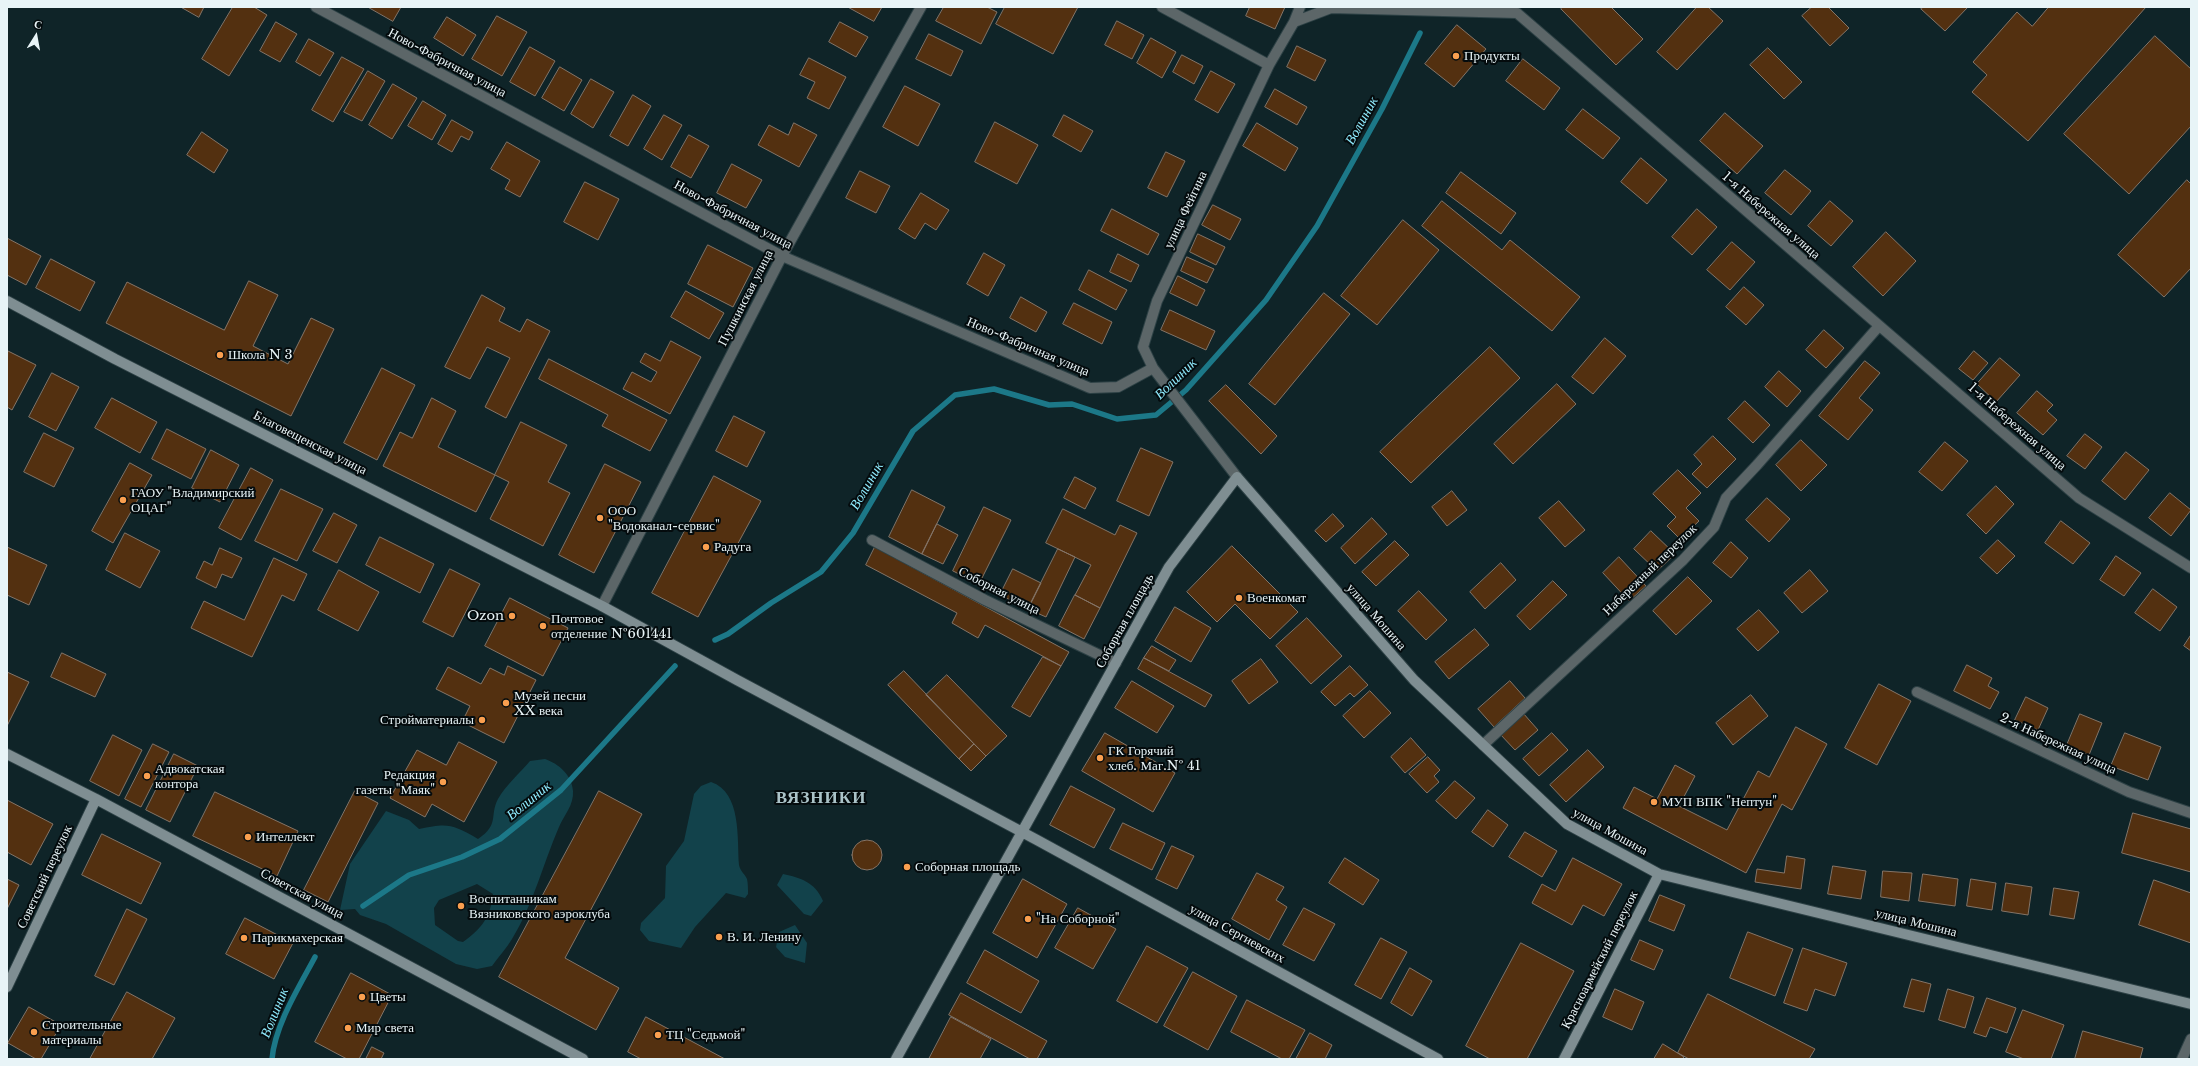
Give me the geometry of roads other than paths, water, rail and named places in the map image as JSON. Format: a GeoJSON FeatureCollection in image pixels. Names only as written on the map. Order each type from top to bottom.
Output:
{"type":"FeatureCollection","features":[{"type":"Feature","properties":{"kind":"street","name":"Ново-Фабричная улица"},"geometry":{"type":"LineString","coordinates":[[316,7],[782,256],[1090,388],[1118,387],[1153,368]]}},
{"type":"Feature","properties":{"kind":"street","name":"Пушкинская улица"},"geometry":{"type":"LineString","coordinates":[[602,606],[782,256],[921,7]]}},
{"type":"Feature","properties":{"kind":"street"},"geometry":{"type":"LineString","coordinates":[[1162,7],[1269,65]]}},
{"type":"Feature","properties":{"kind":"street","name":"улица Фейгина"},"geometry":{"type":"LineString","coordinates":[[1153,368],[1143,347],[1157,300],[1269,65],[1294,22],[1300,7]]}},
{"type":"Feature","properties":{"kind":"street","name":"1-я Набережная улица"},"geometry":{"type":"LineString","coordinates":[[1294,22],[1331,8],[1520,10],[1879,326],[2079,498],[2191,568]]}},
{"type":"Feature","properties":{"kind":"street","name":"Благовещенская улица"},"geometry":{"type":"LineString","coordinates":[[7,301],[114,359],[602,606],[737,680],[1023,832]]}},
{"type":"Feature","properties":{"kind":"street","name":"Набережный переулок"},"geometry":{"type":"LineString","coordinates":[[1482,745],[1688,554],[1714,527],[1726,498],[1757,465],[1879,326]]}},
{"type":"Feature","properties":{"kind":"street","name":"улица Мошина"},"geometry":{"type":"LineString","coordinates":[[1153,368],[1237,477],[1414,680],[1566,824],[1659,874],[2191,1004]]}},
{"type":"Feature","properties":{"kind":"street","name":"Соборная площадь"},"geometry":{"type":"LineString","coordinates":[[896,1059],[1169,567],[1237,477]]}},
{"type":"Feature","properties":{"kind":"street","name":"Соборная улица"},"geometry":{"type":"LineString","coordinates":[[872,540],[984,600],[1116,663]]}},
{"type":"Feature","properties":{"kind":"street","name":"2-я Набережная улица"},"geometry":{"type":"LineString","coordinates":[[1917,692],[2129,792],[2191,813]]}},
{"type":"Feature","properties":{"kind":"street","name":"Советская улица"},"geometry":{"type":"LineString","coordinates":[[7,754],[96,799],[583,1059]]}},
{"type":"Feature","properties":{"kind":"street","name":"Советский переулок"},"geometry":{"type":"LineString","coordinates":[[7,987],[96,799]]}},
{"type":"Feature","properties":{"kind":"street","name":"улица Сергиевских"},"geometry":{"type":"LineString","coordinates":[[1023,832],[1438,1059]]}},
{"type":"Feature","properties":{"kind":"street","name":"Красноармейский переулок"},"geometry":{"type":"LineString","coordinates":[[1564,1059],[1659,874]]}},
{"type":"Feature","properties":{"kind":"street"},"geometry":{"type":"LineString","coordinates":[[2182,1059],[2191,1039]]}},
{"type":"Feature","properties":{"kind":"waterway","name":"Волшник"},"geometry":{"type":"LineString","coordinates":[[715,640],[728,634],[771,603],[821,572],[853,533],[913,431],[955,395],[994,389],[1049,405],[1072,404],[1117,419],[1156,415],[1186,390],[1266,300],[1317,226],[1382,109],[1420,33]]}},
{"type":"Feature","properties":{"kind":"waterway","name":"Волшник"},"geometry":{"type":"LineString","coordinates":[[363,906],[409,875],[462,857],[500,839],[561,790],[675,666]]}},
{"type":"Feature","properties":{"kind":"waterway","name":"Волшник"},"geometry":{"type":"LineString","coordinates":[[272,1059],[274,1046],[283,1020],[295,993],[315,957]]}},
{"type":"Feature","properties":{"kind":"place","name":"Продукты"},"geometry":{"type":"Point","coordinates":[1456,56]}},
{"type":"Feature","properties":{"kind":"place","name":"Школа N 3"},"geometry":{"type":"Point","coordinates":[220,355]}},
{"type":"Feature","properties":{"kind":"place","name":"ГАОУ \"Владимирский ОЦАГ\""},"geometry":{"type":"Point","coordinates":[123,500]}},
{"type":"Feature","properties":{"kind":"place","name":"ООО \"Водоканал-сервис\""},"geometry":{"type":"Point","coordinates":[600,518]}},
{"type":"Feature","properties":{"kind":"place","name":"Радуга"},"geometry":{"type":"Point","coordinates":[706,547]}},
{"type":"Feature","properties":{"kind":"place","name":"Военкомат"},"geometry":{"type":"Point","coordinates":[1239,598]}},
{"type":"Feature","properties":{"kind":"place","name":"Ozon"},"geometry":{"type":"Point","coordinates":[512,616]}},
{"type":"Feature","properties":{"kind":"place","name":"Почтовое отделение №601441"},"geometry":{"type":"Point","coordinates":[543,626]}},
{"type":"Feature","properties":{"kind":"place","name":"Музей песни XX века"},"geometry":{"type":"Point","coordinates":[506,703]}},
{"type":"Feature","properties":{"kind":"place","name":"Стройматериалы"},"geometry":{"type":"Point","coordinates":[482,720]}},
{"type":"Feature","properties":{"kind":"place","name":"ГК Горячий хлеб. Маг.№ 41"},"geometry":{"type":"Point","coordinates":[1100,758]}},
{"type":"Feature","properties":{"kind":"place","name":"Адвокатская контора"},"geometry":{"type":"Point","coordinates":[147,776]}},
{"type":"Feature","properties":{"kind":"place","name":"Редакция газеты \"Маяк\""},"geometry":{"type":"Point","coordinates":[443,782]}},
{"type":"Feature","properties":{"kind":"place","name":"МУП ВПК \"Нептун\""},"geometry":{"type":"Point","coordinates":[1654,802]}},
{"type":"Feature","properties":{"kind":"place","name":"Интеллект"},"geometry":{"type":"Point","coordinates":[248,837]}},
{"type":"Feature","properties":{"kind":"place","name":"Соборная площадь"},"geometry":{"type":"Point","coordinates":[907,867]}},
{"type":"Feature","properties":{"kind":"place","name":"Воспитанникам Вязниковского аэроклуба"},"geometry":{"type":"Point","coordinates":[461,906]}},
{"type":"Feature","properties":{"kind":"place","name":"\"На Соборной\""},"geometry":{"type":"Point","coordinates":[1028,919]}},
{"type":"Feature","properties":{"kind":"place","name":"В. И. Ленину"},"geometry":{"type":"Point","coordinates":[719,937]}},
{"type":"Feature","properties":{"kind":"place","name":"Парикмахерская"},"geometry":{"type":"Point","coordinates":[244,938]}},
{"type":"Feature","properties":{"kind":"place","name":"Цветы"},"geometry":{"type":"Point","coordinates":[362,997]}},
{"type":"Feature","properties":{"kind":"place","name":"Мир света"},"geometry":{"type":"Point","coordinates":[348,1028]}},
{"type":"Feature","properties":{"kind":"place","name":"Строительные материалы"},"geometry":{"type":"Point","coordinates":[34,1032]}},
{"type":"Feature","properties":{"kind":"place","name":"ТЦ \"Седьмой\""},"geometry":{"type":"Point","coordinates":[658,1035]}},
{"type":"Feature","properties":{"kind":"district","name":"ВЯЗНИКИ"},"geometry":{"type":"Point","coordinates":[821,798]}}]}
